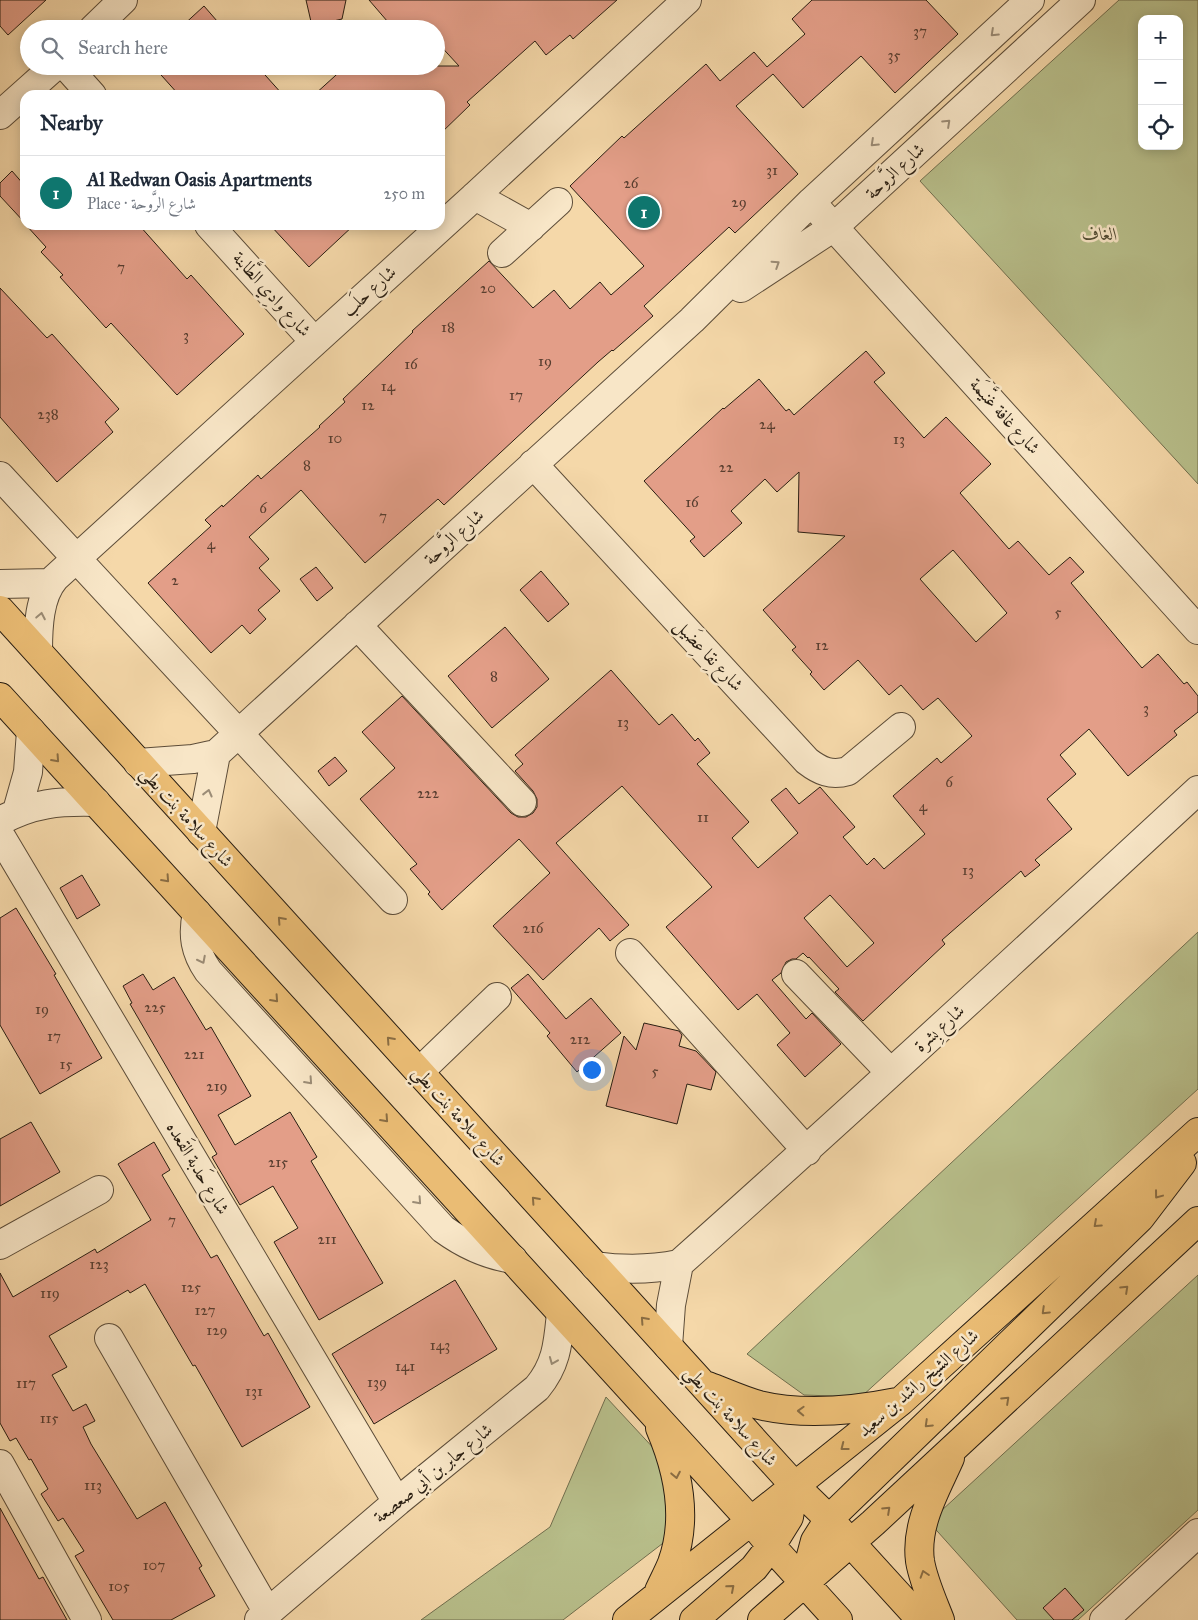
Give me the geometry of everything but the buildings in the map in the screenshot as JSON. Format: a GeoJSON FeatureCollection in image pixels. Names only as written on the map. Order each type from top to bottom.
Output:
{"type":"FeatureCollection","features":[{"type":"Feature","properties":{"kind":"main road","name":"شارع سلامة بنت بطي"},"geometry":{"type":"LineString","coordinates":[[0,610],[794,1485],[829,1519],[921,1620]]}},
{"type":"Feature","properties":{"kind":"main road"},"geometry":{"type":"LineString","coordinates":[[0,697],[653,1413],[838,1620]]}},
{"type":"Feature","properties":{"kind":"main road","name":"شارع الشيخ راشد بن سعيد"},"geometry":{"type":"LineString","coordinates":[[627,1620],[901,1401],[1198,1132]]}},
{"type":"Feature","properties":{"kind":"main road"},"geometry":{"type":"LineString","coordinates":[[804,1582],[815,1541],[829,1519],[1140,1218],[1198,1142]]}},
{"type":"Feature","properties":{"kind":"main road"},"geometry":{"type":"LineString","coordinates":[[762,1620],[954,1448],[1198,1221]]}},
{"type":"Feature","properties":{"kind":"main road"},"geometry":{"type":"LineString","coordinates":[[702,1384],[759,1405],[794,1411],[859,1410],[901,1401]]}},
{"type":"Feature","properties":{"kind":"main road"},"geometry":{"type":"LineString","coordinates":[[653,1413],[676,1472],[680,1504],[679,1531],[672,1562],[658,1594]]}},
{"type":"Feature","properties":{"kind":"main road"},"geometry":{"type":"LineString","coordinates":[[940,1620],[920,1562],[920,1542],[925,1516],[954,1448]]}},
{"type":"Feature","properties":{"kind":"main road"},"geometry":{"type":"LineString","coordinates":[[694,1620],[754,1568],[771,1546],[789,1517],[794,1485]]}},
{"type":"Feature","properties":{"kind":"street"},"geometry":{"type":"LineString","coordinates":[[102,20],[123,0]]}},
{"type":"Feature","properties":{"kind":"street","name":"شارع حلَب"},"geometry":{"type":"LineString","coordinates":[[445,222],[687,0]]}},
{"type":"Feature","properties":{"kind":"street","name":"شارع الرَّوحة"},"geometry":{"type":"LineString","coordinates":[[216,754],[692,320],[811,202],[1030,0]]}},
{"type":"Feature","properties":{"kind":"street","name":"شارع الرَّوحة"},"geometry":{"type":"LineString","coordinates":[[692,320],[834,227],[1081,0]]}},
{"type":"Feature","properties":{"kind":"street"},"geometry":{"type":"LineString","coordinates":[[29,90],[45,75]]}},
{"type":"Feature","properties":{"kind":"street"},"geometry":{"type":"LineString","coordinates":[[74,75],[88,90]]}},
{"type":"Feature","properties":{"kind":"street"},"geometry":{"type":"LineString","coordinates":[[0,116],[20,98]]}},
{"type":"Feature","properties":{"kind":"street"},"geometry":{"type":"LineString","coordinates":[[474,196],[531,227]]}},
{"type":"Feature","properties":{"kind":"street"},"geometry":{"type":"LineString","coordinates":[[502,253],[558,202]]}},
{"type":"Feature","properties":{"kind":"street","name":"شارع غافة غنَّيمَة"},"geometry":{"type":"LineString","coordinates":[[811,202],[1198,630]]}},
{"type":"Feature","properties":{"kind":"street","name":"شارع وادِي الطَّابنة"},"geometry":{"type":"LineString","coordinates":[[214,230],[314,341]]}},
{"type":"Feature","properties":{"kind":"street","name":"شارع حلَب"},"geometry":{"type":"LineString","coordinates":[[50,582],[436,230]]}},
{"type":"Feature","properties":{"kind":"street","name":"شارع نِقا عِضَيل"},"geometry":{"type":"LineString","coordinates":[[533,464],[807,761],[819,770],[828,773],[848,771],[901,727]]}},
{"type":"Feature","properties":{"kind":"street"},"geometry":{"type":"LineString","coordinates":[[0,476],[393,900]]}},
{"type":"Feature","properties":{"kind":"street"},"geometry":{"type":"LineString","coordinates":[[0,584],[50,582],[40,616],[38,651]]}},
{"type":"Feature","properties":{"kind":"street"},"geometry":{"type":"LineString","coordinates":[[357,625],[522,802]]}},
{"type":"Feature","properties":{"kind":"street"},"geometry":{"type":"LineString","coordinates":[[9,816],[28,772],[32,732]]}},
{"type":"Feature","properties":{"kind":"street"},"geometry":{"type":"LineString","coordinates":[[138,763],[180,760],[216,754],[201,832]]}},
{"type":"Feature","properties":{"kind":"street","name":"شارع بِشرة"},"geometry":{"type":"LineString","coordinates":[[679,1264],[806,1151],[1198,790]]}},
{"type":"Feature","properties":{"kind":"street"},"geometry":{"type":"LineString","coordinates":[[9,816],[56,802],[96,802]]}},
{"type":"Feature","properties":{"kind":"street","name":"شارع حَدبة القَعده"},"geometry":{"type":"LineString","coordinates":[[0,835],[397,1502]]}},
{"type":"Feature","properties":{"kind":"street"},"geometry":{"type":"LineString","coordinates":[[630,952],[806,1151]]}},
{"type":"Feature","properties":{"kind":"street"},"geometry":{"type":"LineString","coordinates":[[796,974],[890,1072]]}},
{"type":"Feature","properties":{"kind":"street"},"geometry":{"type":"LineString","coordinates":[[419,1072],[496,997]]}},
{"type":"Feature","properties":{"kind":"street"},"geometry":{"type":"LineString","coordinates":[[0,1245],[99,1190]]}},
{"type":"Feature","properties":{"kind":"street"},"geometry":{"type":"LineString","coordinates":[[595,1266],[637,1270],[679,1264],[671,1305],[668,1346]]}},
{"type":"Feature","properties":{"kind":"street","name":"شارع جابر بن أبي صعصعة"},"geometry":{"type":"LineString","coordinates":[[109,1338],[264,1616],[397,1502],[537,1388],[546,1378],[556,1354],[561,1313]]}},
{"type":"Feature","properties":{"kind":"street"},"geometry":{"type":"LineString","coordinates":[[0,1464],[88,1620]]}},
{"type":"Feature","properties":{"kind":"street"},"geometry":{"type":"LineString","coordinates":[[1104,1620],[1198,1533]]}},
{"type":"Feature","properties":{"kind":"green space","name":"الغاف"},"geometry":{"type":"Polygon","coordinates":[[[1119,0],[1198,0],[1198,484],[920,181],[1119,0]]]}},
{"type":"Feature","properties":{"kind":"green space"},"geometry":{"type":"Polygon","coordinates":[[[1198,932],[1198,1089],[861,1397],[804,1395],[747,1354],[1198,932]]]}},
{"type":"Feature","properties":{"kind":"green space"},"geometry":{"type":"Polygon","coordinates":[[[1198,1275],[1198,1510],[1078,1620],[1017,1620],[929,1522],[1198,1275]]]}},
{"type":"Feature","properties":{"kind":"green space"},"geometry":{"type":"Polygon","coordinates":[[[606,1397],[658,1453],[676,1515],[671,1537],[563,1620],[421,1620],[550,1527],[606,1397]]]}},
{"type":"Feature","properties":{"kind":"place","name":"Al Redwan Oasis Apartments"},"geometry":{"type":"Point","coordinates":[644,212]}}]}
